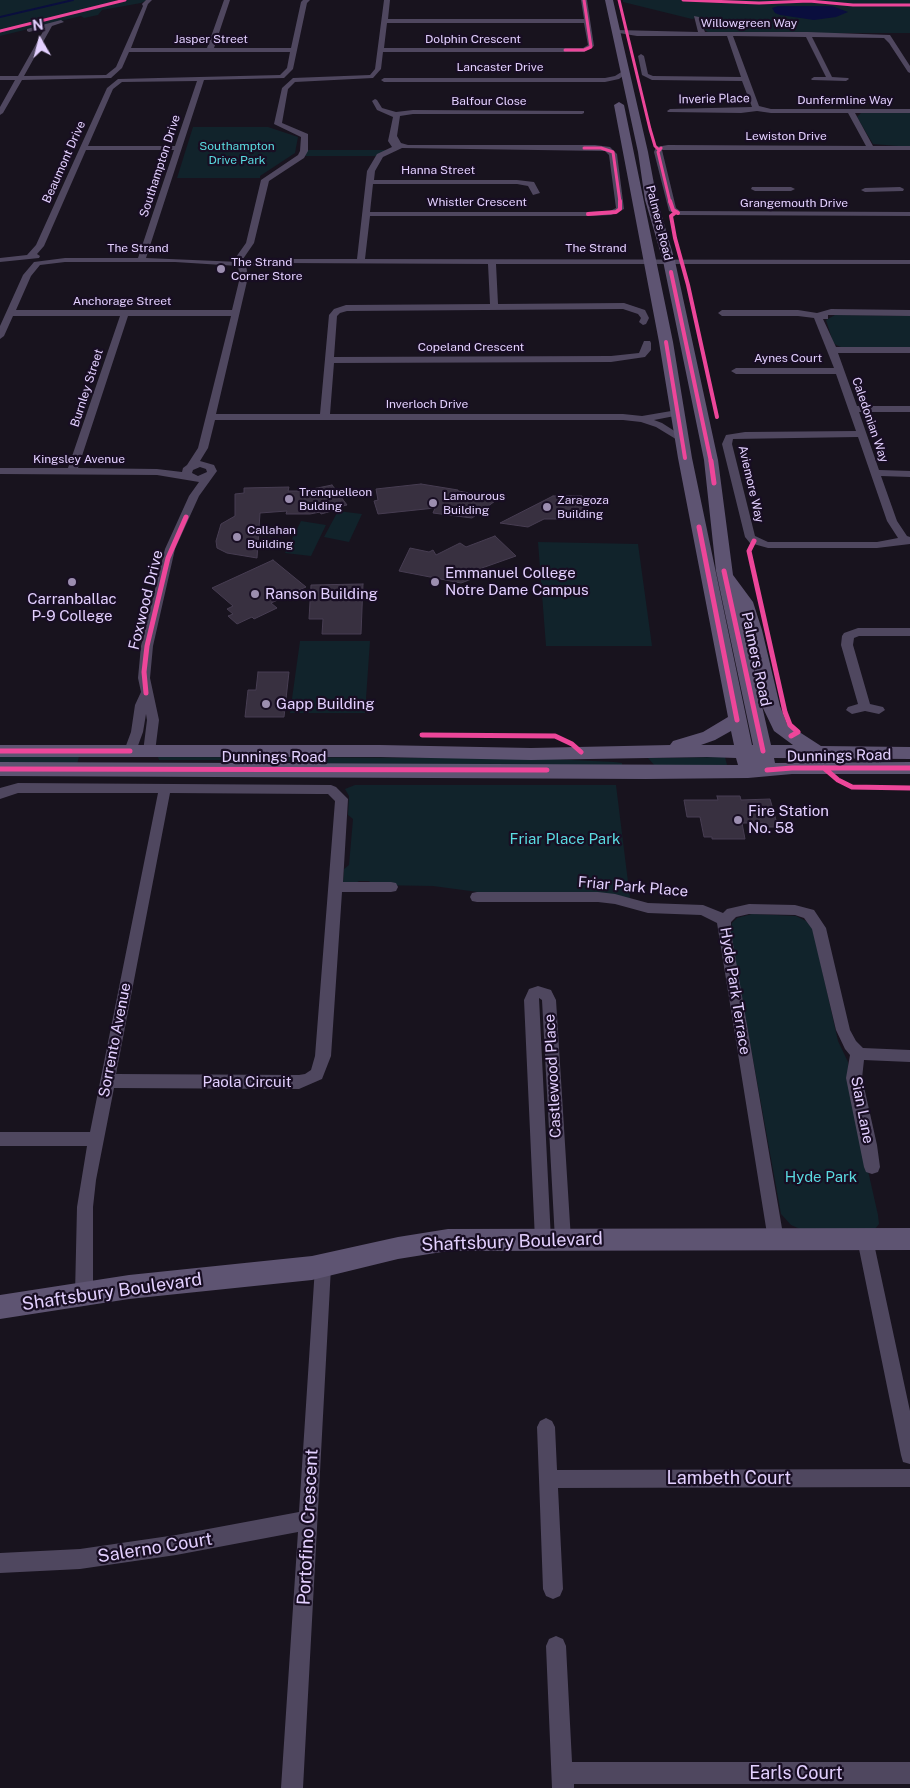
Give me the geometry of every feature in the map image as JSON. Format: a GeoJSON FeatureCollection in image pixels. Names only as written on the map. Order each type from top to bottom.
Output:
{"type":"FeatureCollection","features":[{"type":"Feature","properties":{"kind":"main road","name":"Palmers Road"},"geometry":{"type":"LineString","coordinates":[[609,0],[643,152],[651,200],[669,261],[711,460],[724,571],[767,770]]}},
{"type":"Feature","properties":{"kind":"main road","name":"Palmers Road"},"geometry":{"type":"LineString","coordinates":[[614,82],[748,771]]}},
{"type":"Feature","properties":{"kind":"main road"},"geometry":{"type":"LineString","coordinates":[[724,571],[746,602],[771,706],[780,727],[791,736],[820,753]]}},
{"type":"Feature","properties":{"kind":"main road"},"geometry":{"type":"LineString","coordinates":[[659,751],[709,736],[737,720]]}},
{"type":"Feature","properties":{"kind":"main road","name":"Dunnings Road"},"geometry":{"type":"LineString","coordinates":[[0,751],[763,751],[910,753]]}},
{"type":"Feature","properties":{"kind":"main road"},"geometry":{"type":"LineString","coordinates":[[130,751],[133,769]]}},
{"type":"Feature","properties":{"kind":"main road"},"geometry":{"type":"LineString","coordinates":[[133,769],[149,752]]}},
{"type":"Feature","properties":{"kind":"main road"},"geometry":{"type":"LineString","coordinates":[[586,752],[602,759],[639,762],[643,765],[646,772]]}},
{"type":"Feature","properties":{"kind":"main road","name":"Dunnings Road"},"geometry":{"type":"LineString","coordinates":[[0,769],[646,772],[748,771],[792,768],[910,768]]}},
{"type":"Feature","properties":{"kind":"main road","name":"Shaftsbury Boulevard"},"geometry":{"type":"LineString","coordinates":[[0,1307],[175,1282],[323,1267],[398,1248],[435,1242],[910,1239]]}},
{"type":"Feature","properties":{"kind":"street"},"geometry":{"type":"LineString","coordinates":[[109,80],[119,68],[148,3],[154,0]]}},
{"type":"Feature","properties":{"kind":"street"},"geometry":{"type":"LineString","coordinates":[[210,50],[227,0]]}},
{"type":"Feature","properties":{"kind":"street","name":"Dolphin Crescent"},"geometry":{"type":"LineString","coordinates":[[381,50],[592,50],[595,45],[591,40],[584,0]]}},
{"type":"Feature","properties":{"kind":"street"},"geometry":{"type":"LineString","coordinates":[[244,277],[240,261],[250,243],[265,180],[301,156],[304,151],[305,136],[278,124],[283,80],[290,69],[305,1]]}},
{"type":"Feature","properties":{"kind":"street"},"geometry":{"type":"LineString","coordinates":[[385,1],[375,101],[372,106],[373,109],[393,114],[395,124],[392,143],[399,147]]}},
{"type":"Feature","properties":{"kind":"street"},"geometry":{"type":"LineString","coordinates":[[695,20],[702,34]]}},
{"type":"Feature","properties":{"kind":"street"},"geometry":{"type":"LineString","coordinates":[[384,21],[587,21]]}},
{"type":"Feature","properties":{"kind":"street"},"geometry":{"type":"LineString","coordinates":[[29,30],[61,22]]}},
{"type":"Feature","properties":{"kind":"street"},"geometry":{"type":"LineString","coordinates":[[0,113],[49,26]]}},
{"type":"Feature","properties":{"kind":"street","name":"Willowgreen Way"},"geometry":{"type":"LineString","coordinates":[[617,34],[885,35],[892,42],[910,71]]}},
{"type":"Feature","properties":{"kind":"street"},"geometry":{"type":"LineString","coordinates":[[729,34],[754,105],[759,109]]}},
{"type":"Feature","properties":{"kind":"street"},"geometry":{"type":"LineString","coordinates":[[808,34],[830,79]]}},
{"type":"Feature","properties":{"kind":"street","name":"Jasper Street"},"geometry":{"type":"LineString","coordinates":[[128,50],[294,50]]}},
{"type":"Feature","properties":{"kind":"street"},"geometry":{"type":"LineString","coordinates":[[652,60],[641,58],[645,75],[652,78],[746,78]]}},
{"type":"Feature","properties":{"kind":"street"},"geometry":{"type":"LineString","coordinates":[[119,68],[121,78]]}},
{"type":"Feature","properties":{"kind":"street"},"geometry":{"type":"LineString","coordinates":[[0,78],[83,78],[109,80],[121,78],[256,78],[283,80],[293,78],[290,69]]}},
{"type":"Feature","properties":{"kind":"street"},"geometry":{"type":"LineString","coordinates":[[614,82],[625,72]]}},
{"type":"Feature","properties":{"kind":"street"},"geometry":{"type":"LineString","coordinates":[[109,80],[121,78]]}},
{"type":"Feature","properties":{"kind":"street","name":"Southampton Drive"},"geometry":{"type":"LineString","coordinates":[[141,260],[176,148],[201,78]]}},
{"type":"Feature","properties":{"kind":"street","name":"Lancaster Drive"},"geometry":{"type":"LineString","coordinates":[[283,80],[293,78],[352,78],[377,81],[408,78],[592,78],[614,82]]}},
{"type":"Feature","properties":{"kind":"street"},"geometry":{"type":"LineString","coordinates":[[814,79],[846,79]]}},
{"type":"Feature","properties":{"kind":"street","name":"Beaumont Drive"},"geometry":{"type":"LineString","coordinates":[[26,261],[40,246],[84,148],[109,80]]}},
{"type":"Feature","properties":{"kind":"street","name":"Dunfermline Way"},"geometry":{"type":"LineString","coordinates":[[759,109],[850,112],[910,111]]}},
{"type":"Feature","properties":{"kind":"street","name":"Inverie Place"},"geometry":{"type":"LineString","coordinates":[[668,111],[741,111],[759,109]]}},
{"type":"Feature","properties":{"kind":"street","name":"Balfour Close"},"geometry":{"type":"LineString","coordinates":[[393,114],[413,112],[582,112]]}},
{"type":"Feature","properties":{"kind":"street"},"geometry":{"type":"LineString","coordinates":[[850,112],[870,147]]}},
{"type":"Feature","properties":{"kind":"street"},"geometry":{"type":"LineString","coordinates":[[361,261],[371,171],[378,158],[399,147]]}},
{"type":"Feature","properties":{"kind":"street","name":"Whistler Crescent"},"geometry":{"type":"LineString","coordinates":[[366,214],[588,214],[609,216],[621,214],[625,208],[620,199],[612,158],[606,151],[584,148],[399,147]]}},
{"type":"Feature","properties":{"kind":"street"},"geometry":{"type":"LineString","coordinates":[[84,148],[176,148]]}},
{"type":"Feature","properties":{"kind":"street","name":"Lewiston Drive"},"geometry":{"type":"LineString","coordinates":[[678,213],[671,207],[658,152],[661,148],[910,148]]}},
{"type":"Feature","properties":{"kind":"street","name":"Hanna Street"},"geometry":{"type":"LineString","coordinates":[[370,182],[507,181],[530,184],[536,193],[537,214]]}},
{"type":"Feature","properties":{"kind":"street"},"geometry":{"type":"LineString","coordinates":[[755,189],[772,196],[791,189]]}},
{"type":"Feature","properties":{"kind":"street"},"geometry":{"type":"LineString","coordinates":[[890,197],[900,189]]}},
{"type":"Feature","properties":{"kind":"street"},"geometry":{"type":"LineString","coordinates":[[865,190],[890,197],[899,214]]}},
{"type":"Feature","properties":{"kind":"street"},"geometry":{"type":"LineString","coordinates":[[772,196],[778,214]]}},
{"type":"Feature","properties":{"kind":"street","name":"Grangemouth Drive"},"geometry":{"type":"LineString","coordinates":[[678,213],[910,214]]}},
{"type":"Feature","properties":{"kind":"street"},"geometry":{"type":"LineString","coordinates":[[194,496],[189,472],[203,448],[244,277],[254,260],[250,243]]}},
{"type":"Feature","properties":{"kind":"street","name":"Beaumont Drive"},"geometry":{"type":"LineString","coordinates":[[40,246],[40,261]]}},
{"type":"Feature","properties":{"kind":"street"},"geometry":{"type":"LineString","coordinates":[[0,260],[26,261],[27,275]]}},
{"type":"Feature","properties":{"kind":"street","name":"The Strand"},"geometry":{"type":"LineString","coordinates":[[26,261],[910,262]]}},
{"type":"Feature","properties":{"kind":"street"},"geometry":{"type":"LineString","coordinates":[[0,336],[27,275],[40,261]]}},
{"type":"Feature","properties":{"kind":"street"},"geometry":{"type":"LineString","coordinates":[[492,261],[494,308]]}},
{"type":"Feature","properties":{"kind":"street","name":"Copeland Crescent"},"geometry":{"type":"LineString","coordinates":[[363,308],[494,308],[608,308],[631,310],[637,313],[652,351],[648,358],[632,361],[611,359],[331,360],[333,319],[342,310],[363,308]]}},
{"type":"Feature","properties":{"kind":"street","name":"Anchorage Street"},"geometry":{"type":"LineString","coordinates":[[10,313],[234,314]]}},
{"type":"Feature","properties":{"kind":"street"},"geometry":{"type":"LineString","coordinates":[[720,313],[798,313],[823,316],[847,313],[910,314]]}},
{"type":"Feature","properties":{"kind":"street","name":"Burnley Street"},"geometry":{"type":"LineString","coordinates":[[72,471],[125,314]]}},
{"type":"Feature","properties":{"kind":"street","name":"Caledonian Way"},"geometry":{"type":"LineString","coordinates":[[823,316],[824,328],[876,473],[892,521],[894,534],[907,542]]}},
{"type":"Feature","properties":{"kind":"street"},"geometry":{"type":"LineString","coordinates":[[832,350],[910,350]]}},
{"type":"Feature","properties":{"kind":"street"},"geometry":{"type":"LineString","coordinates":[[325,416],[331,360]]}},
{"type":"Feature","properties":{"kind":"street","name":"Aynes Court"},"geometry":{"type":"LineString","coordinates":[[734,371],[839,371]]}},
{"type":"Feature","properties":{"kind":"street"},"geometry":{"type":"LineString","coordinates":[[853,409],[910,409]]}},
{"type":"Feature","properties":{"kind":"street","name":"Inverloch Drive"},"geometry":{"type":"LineString","coordinates":[[642,419],[677,413]]}},
{"type":"Feature","properties":{"kind":"street","name":"Inverloch Drive"},"geometry":{"type":"LineString","coordinates":[[212,416],[623,417],[642,419],[659,425],[682,439]]}},
{"type":"Feature","properties":{"kind":"street","name":"Aviemore Way"},"geometry":{"type":"LineString","coordinates":[[862,434],[746,435],[730,437],[728,444],[750,537],[754,541],[768,545],[877,545],[907,542]]}},
{"type":"Feature","properties":{"kind":"street"},"geometry":{"type":"LineString","coordinates":[[203,448],[208,471]]}},
{"type":"Feature","properties":{"kind":"street"},"geometry":{"type":"LineString","coordinates":[[189,472],[200,464],[208,471]]}},
{"type":"Feature","properties":{"kind":"street","name":"Kingsley Avenue"},"geometry":{"type":"LineString","coordinates":[[0,471],[189,472]]}},
{"type":"Feature","properties":{"kind":"street","name":"Foxwood Drive"},"geometry":{"type":"LineString","coordinates":[[149,752],[153,720],[144,678],[145,654],[170,549],[194,496],[208,471]]}},
{"type":"Feature","properties":{"kind":"street"},"geometry":{"type":"LineString","coordinates":[[876,473],[910,474]]}},
{"type":"Feature","properties":{"kind":"street"},"geometry":{"type":"LineString","coordinates":[[865,707],[847,645],[848,636],[858,632],[910,632]]}},
{"type":"Feature","properties":{"kind":"street","name":"Foxwood Drive"},"geometry":{"type":"LineString","coordinates":[[130,751],[137,732],[141,705],[146,693]]}},
{"type":"Feature","properties":{"kind":"street"},"geometry":{"type":"LineString","coordinates":[[852,710],[865,707],[879,710]]}},
{"type":"Feature","properties":{"kind":"street"},"geometry":{"type":"LineString","coordinates":[[0,794],[7,790],[18,788],[165,788]]}},
{"type":"Feature","properties":{"kind":"street","name":"Paola Circuit"},"geometry":{"type":"LineString","coordinates":[[107,1081],[299,1082],[314,1077],[319,1071],[323,1056],[342,802],[338,794],[331,790],[317,789],[165,788]]}},
{"type":"Feature","properties":{"kind":"street","name":"Sorrento Avenue"},"geometry":{"type":"LineString","coordinates":[[84,1294],[85,1207],[107,1081],[165,788]]}},
{"type":"Feature","properties":{"kind":"street"},"geometry":{"type":"LineString","coordinates":[[336,887],[391,887]]}},
{"type":"Feature","properties":{"kind":"street","name":"Friar Park Place"},"geometry":{"type":"LineString","coordinates":[[477,897],[598,897],[615,899],[648,908],[703,910],[724,920]]}},
{"type":"Feature","properties":{"kind":"street","name":"Hyde Park Terrace"},"geometry":{"type":"LineString","coordinates":[[776,1240],[724,932],[724,920],[735,912],[749,909],[801,910],[813,917],[822,936],[843,1030],[850,1045],[858,1053]]}},
{"type":"Feature","properties":{"kind":"street","name":"Castlewood Place"},"geometry":{"type":"LineString","coordinates":[[538,992],[545,993],[549,1000],[553,1240],[531,1000],[534,993],[538,992]]}},
{"type":"Feature","properties":{"kind":"street"},"geometry":{"type":"LineString","coordinates":[[858,1053],[910,1056]]}},
{"type":"Feature","properties":{"kind":"street","name":"Sian Lane"},"geometry":{"type":"LineString","coordinates":[[858,1053],[854,1078],[872,1167]]}},
{"type":"Feature","properties":{"kind":"street"},"geometry":{"type":"LineString","coordinates":[[0,1139],[96,1139]]}},
{"type":"Feature","properties":{"kind":"street"},"geometry":{"type":"LineString","coordinates":[[865,1239],[910,1455]]}},
{"type":"Feature","properties":{"kind":"street","name":"Portofino Crescent"},"geometry":{"type":"LineString","coordinates":[[292,1788],[323,1267]]}},
{"type":"Feature","properties":{"kind":"street"},"geometry":{"type":"LineString","coordinates":[[546,1427],[553,1589]]}},
{"type":"Feature","properties":{"kind":"street","name":"Lambeth Court"},"geometry":{"type":"LineString","coordinates":[[548,1479],[910,1478]]}},
{"type":"Feature","properties":{"kind":"street","name":"Salerno Court"},"geometry":{"type":"LineString","coordinates":[[0,1563],[80,1559],[194,1542],[309,1520]]}},
{"type":"Feature","properties":{"kind":"street","name":"Earls Court"},"geometry":{"type":"LineString","coordinates":[[556,1646],[562,1781],[910,1773]]}},
{"type":"Feature","properties":{"kind":"green space"},"geometry":{"type":"Polygon","coordinates":[[[0,0],[147,0],[141,3],[102,10],[98,15],[84,18],[81,16],[0,36],[0,0]]]}},
{"type":"Feature","properties":{"kind":"green space"},"geometry":{"type":"Polygon","coordinates":[[[623,0],[910,0],[910,33],[709,33],[702,28],[698,17],[692,19],[623,2],[623,0]]]}},
{"type":"Feature","properties":{"kind":"green space"},"geometry":{"type":"Polygon","coordinates":[[[910,112],[910,147],[873,144],[857,117],[861,113],[910,112]]]}},
{"type":"Feature","properties":{"kind":"green space","name":"Southampton Drive Park"},"geometry":{"type":"Polygon","coordinates":[[[193,127],[268,127],[298,137],[295,153],[260,176],[260,178],[177,178],[193,127]]]}},
{"type":"Feature","properties":{"kind":"green space"},"geometry":{"type":"Polygon","coordinates":[[[307,150],[388,150],[378,156],[305,156],[307,150]]]}},
{"type":"Feature","properties":{"kind":"green space"},"geometry":{"type":"Polygon","coordinates":[[[835,315],[910,316],[910,348],[841,347],[836,345],[833,342],[826,320],[835,315]]]}},
{"type":"Feature","properties":{"kind":"green space"},"geometry":{"type":"Polygon","coordinates":[[[338,511],[362,514],[349,542],[324,537],[338,511]]]}},
{"type":"Feature","properties":{"kind":"green space"},"geometry":{"type":"Polygon","coordinates":[[[301,521],[326,525],[311,556],[285,553],[301,521]]]}},
{"type":"Feature","properties":{"kind":"green space"},"geometry":{"type":"Polygon","coordinates":[[[538,542],[638,544],[652,646],[546,646],[538,542]]]}},
{"type":"Feature","properties":{"kind":"green space"},"geometry":{"type":"Polygon","coordinates":[[[300,641],[370,641],[365,713],[290,713],[300,641]]]}},
{"type":"Feature","properties":{"kind":"green space"},"geometry":{"type":"Polygon","coordinates":[[[0,756],[79,756],[77,765],[0,763],[0,756]]]}},
{"type":"Feature","properties":{"kind":"green space"},"geometry":{"type":"Polygon","coordinates":[[[158,757],[531,758],[614,762],[622,763],[622,766],[334,765],[268,760],[159,760],[158,757]]]}},
{"type":"Feature","properties":{"kind":"green space"},"geometry":{"type":"Polygon","coordinates":[[[725,757],[727,765],[656,767],[648,758],[725,757]]]}},
{"type":"Feature","properties":{"kind":"green space","name":"Friar Place Park"},"geometry":{"type":"Polygon","coordinates":[[[355,785],[616,785],[630,898],[612,895],[478,892],[433,886],[373,885],[369,881],[359,881],[354,884],[343,883],[344,869],[349,865],[353,819],[348,815],[349,796],[345,789],[355,785]]]}},
{"type":"Feature","properties":{"kind":"green space","name":"Hyde Park"},"geometry":{"type":"Polygon","coordinates":[[[752,914],[796,916],[806,921],[813,929],[838,1041],[848,1062],[848,1082],[878,1215],[879,1224],[875,1229],[800,1229],[791,1225],[781,1214],[730,932],[732,923],[737,918],[752,914]]]}},
{"type":"Feature","properties":{"kind":"shaded area"},"geometry":{"type":"Polygon","coordinates":[[[778,6],[832,6],[848,12],[836,17],[814,20],[780,15],[775,13],[772,8],[778,6]]]}},
{"type":"Feature","properties":{"kind":"building","name":"Lamourous Building"},"geometry":{"type":"Polygon","coordinates":[[[421,484],[499,498],[483,510],[481,508],[480,512],[472,518],[433,513],[435,508],[378,514],[374,501],[378,500],[376,489],[421,484]]]}},
{"type":"Feature","properties":{"kind":"building"},"geometry":{"type":"Polygon","coordinates":[[[332,485],[347,505],[321,514],[320,512],[286,514],[287,511],[260,513],[257,558],[227,553],[217,548],[216,541],[221,524],[235,516],[235,494],[244,493],[244,488],[289,487],[288,491],[303,491],[332,485]]]}},
{"type":"Feature","properties":{"kind":"building","name":"Zaragoza Building"},"geometry":{"type":"Polygon","coordinates":[[[553,496],[582,496],[585,519],[544,519],[528,527],[500,523],[553,496]]]}},
{"type":"Feature","properties":{"kind":"building"},"geometry":{"type":"Polygon","coordinates":[[[495,536],[516,556],[482,568],[488,573],[461,583],[399,571],[410,548],[429,552],[433,550],[436,555],[460,543],[466,547],[495,536]]]}},
{"type":"Feature","properties":{"kind":"building","name":"Ranson Building"},"geometry":{"type":"Polygon","coordinates":[[[273,560],[306,587],[271,603],[277,608],[254,619],[252,617],[237,624],[228,616],[233,614],[227,609],[233,606],[212,588],[273,560]]]}},
{"type":"Feature","properties":{"kind":"building"},"geometry":{"type":"Polygon","coordinates":[[[363,584],[361,634],[322,634],[323,619],[309,619],[311,585],[363,584]]]}},
{"type":"Feature","properties":{"kind":"building","name":"Gapp Building"},"geometry":{"type":"Polygon","coordinates":[[[258,672],[289,672],[284,717],[245,717],[248,690],[256,690],[258,672]]]}},
{"type":"Feature","properties":{"kind":"building","name":"Fire Station No. 58"},"geometry":{"type":"Polygon","coordinates":[[[717,796],[740,796],[741,800],[770,799],[778,827],[766,827],[765,823],[742,823],[745,839],[712,839],[712,837],[704,837],[700,817],[687,817],[684,800],[718,800],[717,796]]]}},
{"type":"Feature","properties":{"kind":"waterway"},"geometry":{"type":"LineString","coordinates":[[0,17],[73,0]]}},
{"type":"Feature","properties":{"kind":"cycle path"},"geometry":{"type":"LineString","coordinates":[[0,31],[125,0]]}},
{"type":"Feature","properties":{"kind":"cycle path"},"geometry":{"type":"LineString","coordinates":[[565,50],[584,50],[591,47],[584,0]]}},
{"type":"Feature","properties":{"kind":"cycle path"},"geometry":{"type":"LineString","coordinates":[[619,0],[650,129],[655,146],[659,150]]}},
{"type":"Feature","properties":{"kind":"cycle path"},"geometry":{"type":"LineString","coordinates":[[683,0],[759,3],[809,1],[853,5],[910,5]]}},
{"type":"Feature","properties":{"kind":"cycle path"},"geometry":{"type":"LineString","coordinates":[[584,148],[601,148],[613,152],[620,199],[620,209],[616,212],[588,214]]}},
{"type":"Feature","properties":{"kind":"cycle path"},"geometry":{"type":"LineString","coordinates":[[661,148],[658,152],[671,207],[678,213]]}},
{"type":"Feature","properties":{"kind":"cycle path"},"geometry":{"type":"LineString","coordinates":[[676,212],[671,216],[675,238],[688,285],[717,417]]}},
{"type":"Feature","properties":{"kind":"cycle path"},"geometry":{"type":"LineString","coordinates":[[671,272],[711,460],[714,483]]}},
{"type":"Feature","properties":{"kind":"cycle path"},"geometry":{"type":"LineString","coordinates":[[666,342],[685,458]]}},
{"type":"Feature","properties":{"kind":"cycle path"},"geometry":{"type":"LineString","coordinates":[[146,693],[144,672],[147,646],[168,558],[186,517]]}},
{"type":"Feature","properties":{"kind":"cycle path"},"geometry":{"type":"LineString","coordinates":[[699,527],[737,720]]}},
{"type":"Feature","properties":{"kind":"cycle path"},"geometry":{"type":"LineString","coordinates":[[754,541],[749,551],[785,712],[790,725],[798,732],[791,736]]}},
{"type":"Feature","properties":{"kind":"cycle path"},"geometry":{"type":"LineString","coordinates":[[724,571],[763,751]]}},
{"type":"Feature","properties":{"kind":"cycle path"},"geometry":{"type":"LineString","coordinates":[[422,735],[555,736],[572,744],[581,752]]}},
{"type":"Feature","properties":{"kind":"cycle path"},"geometry":{"type":"LineString","coordinates":[[0,751],[130,751]]}},
{"type":"Feature","properties":{"kind":"cycle path"},"geometry":{"type":"LineString","coordinates":[[767,770],[792,768],[910,768]]}},
{"type":"Feature","properties":{"kind":"cycle path"},"geometry":{"type":"LineString","coordinates":[[824,768],[838,780],[852,787],[910,788]]}},
{"type":"Feature","properties":{"kind":"cycle path"},"geometry":{"type":"LineString","coordinates":[[0,769],[547,770]]}},
{"type":"Feature","properties":{"kind":"place","name":"The Strand Corner Store"},"geometry":{"type":"Point","coordinates":[221,269]}},
{"type":"Feature","properties":{"kind":"place","name":"Trenquelleon Bulding"},"geometry":{"type":"Point","coordinates":[289,499]}},
{"type":"Feature","properties":{"kind":"place","name":"Lamourous Building"},"geometry":{"type":"Point","coordinates":[433,503]}},
{"type":"Feature","properties":{"kind":"place","name":"Zaragoza Building"},"geometry":{"type":"Point","coordinates":[547,507]}},
{"type":"Feature","properties":{"kind":"place","name":"Callahan Building"},"geometry":{"type":"Point","coordinates":[237,537]}},
{"type":"Feature","properties":{"kind":"place","name":"Carranballac P-9 College"},"geometry":{"type":"Point","coordinates":[72,582]}},
{"type":"Feature","properties":{"kind":"place","name":"Emmanuel College Notre Dame Campus"},"geometry":{"type":"Point","coordinates":[435,582]}},
{"type":"Feature","properties":{"kind":"place","name":"Ranson Building"},"geometry":{"type":"Point","coordinates":[255,594]}},
{"type":"Feature","properties":{"kind":"place","name":"Gapp Building"},"geometry":{"type":"Point","coordinates":[266,704]}},
{"type":"Feature","properties":{"kind":"place","name":"Fire Station No. 58"},"geometry":{"type":"Point","coordinates":[738,820]}}]}
